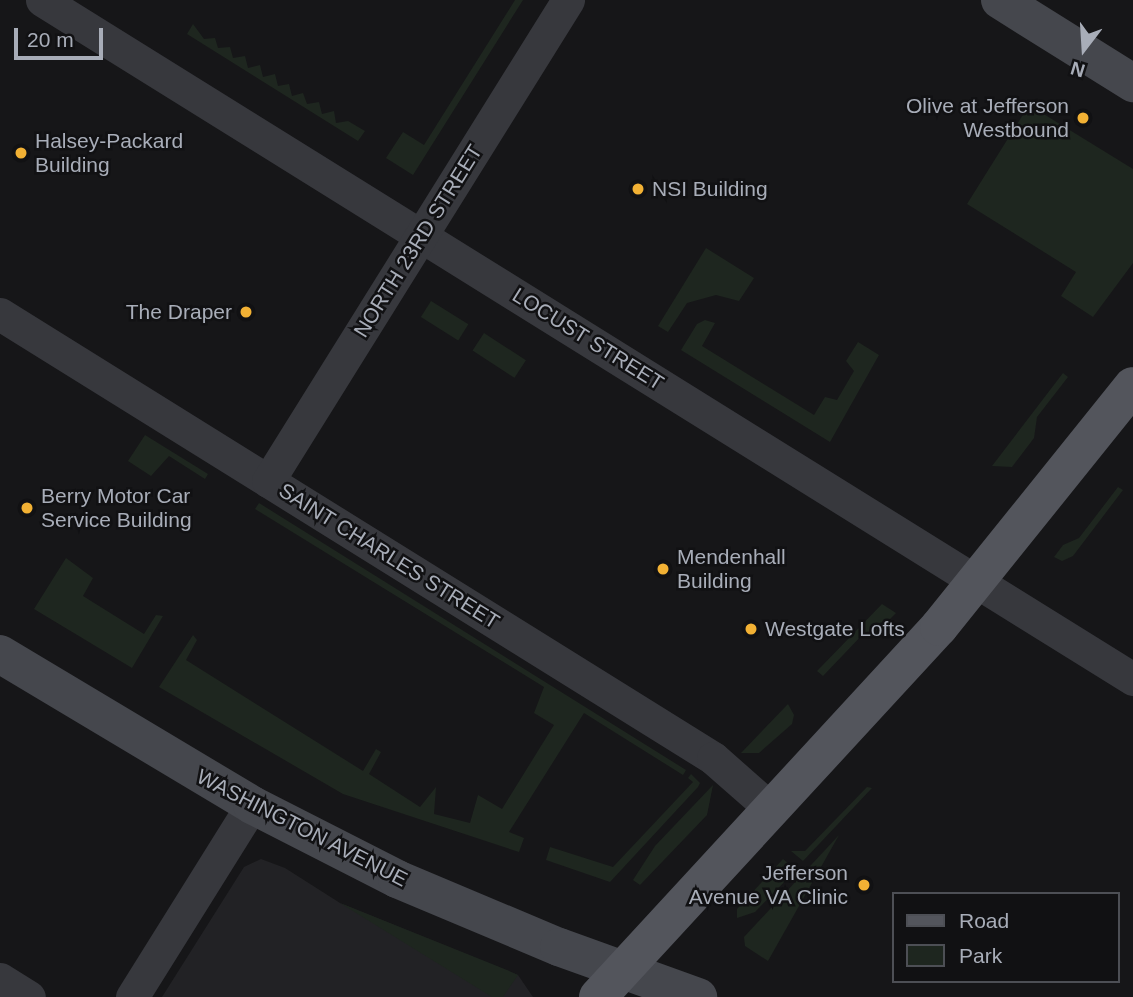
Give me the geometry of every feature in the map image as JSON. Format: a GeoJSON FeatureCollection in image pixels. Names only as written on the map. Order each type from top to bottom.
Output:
{"type":"FeatureCollection","features":[{"type":"Feature","properties":{"kind":"main road"},"geometry":{"type":"LineString","coordinates":[[1000,0],[1133,83]]}},
{"type":"Feature","properties":{"kind":"main road"},"geometry":{"type":"LineString","coordinates":[[609,983],[977,583],[1133,386]]}},
{"type":"Feature","properties":{"kind":"main road","name":"WASHINGTON AVENUE"},"geometry":{"type":"LineString","coordinates":[[0,654],[252,806],[397,879],[609,983],[698,997]]}},
{"type":"Feature","properties":{"kind":"street","name":"LOCUST STREET"},"geometry":{"type":"LineString","coordinates":[[42,0],[1133,679]]}},
{"type":"Feature","properties":{"kind":"street","name":"NORTH 23RD STREET"},"geometry":{"type":"LineString","coordinates":[[268,481],[568,0]]}},
{"type":"Feature","properties":{"kind":"street","name":"SAINT CHARLES STREET"},"geometry":{"type":"LineString","coordinates":[[0,314],[713,758],[770,807]]}},
{"type":"Feature","properties":{"kind":"street"},"geometry":{"type":"LineString","coordinates":[[132,997],[252,806]]}},
{"type":"Feature","properties":{"kind":"street"},"geometry":{"type":"LineString","coordinates":[[0,979],[29,997]]}},
{"type":"Feature","properties":{"kind":"shaded area"},"geometry":{"type":"Polygon","coordinates":[[[261,859],[285,868],[340,903],[518,975],[533,997],[162,997],[244,867],[261,859]]]}},
{"type":"Feature","properties":{"kind":"green space"},"geometry":{"type":"Polygon","coordinates":[[[515,0],[523,0],[413,175],[386,158],[403,132],[424,145],[515,0]]]}},
{"type":"Feature","properties":{"kind":"green space"},"geometry":{"type":"Polygon","coordinates":[[[193,24],[204,39],[215,38],[218,48],[230,47],[233,58],[245,56],[248,68],[260,65],[263,77],[275,74],[278,86],[289,84],[292,96],[303,93],[307,104],[319,102],[322,114],[334,111],[336,123],[348,121],[365,131],[358,141],[187,34],[193,24]]]}},
{"type":"Feature","properties":{"kind":"green space"},"geometry":{"type":"Polygon","coordinates":[[[1029,105],[1133,169],[1133,263],[1093,317],[1061,296],[1076,272],[967,204],[1029,105]]]}},
{"type":"Feature","properties":{"kind":"green space"},"geometry":{"type":"Polygon","coordinates":[[[706,248],[754,278],[739,301],[716,295],[687,303],[668,332],[658,326],[706,248]]]}},
{"type":"Feature","properties":{"kind":"green space"},"geometry":{"type":"Polygon","coordinates":[[[431,301],[468,324],[458,340],[421,317],[431,301]]]}},
{"type":"Feature","properties":{"kind":"green space"},"geometry":{"type":"Polygon","coordinates":[[[705,320],[715,323],[702,346],[814,415],[825,397],[837,400],[854,371],[846,361],[858,342],[879,355],[830,442],[681,350],[697,324],[705,320]]]}},
{"type":"Feature","properties":{"kind":"green space"},"geometry":{"type":"Polygon","coordinates":[[[484,333],[526,360],[514,378],[473,351],[484,333]]]}},
{"type":"Feature","properties":{"kind":"green space"},"geometry":{"type":"Polygon","coordinates":[[[1063,373],[1068,377],[1037,417],[1034,438],[1012,467],[992,466],[1063,373]]]}},
{"type":"Feature","properties":{"kind":"green space"},"geometry":{"type":"Polygon","coordinates":[[[145,435],[208,474],[205,479],[169,456],[151,476],[128,461],[145,435]]]}},
{"type":"Feature","properties":{"kind":"green space"},"geometry":{"type":"Polygon","coordinates":[[[1118,487],[1123,490],[1073,556],[1062,561],[1054,557],[1063,545],[1079,538],[1118,487]]]}},
{"type":"Feature","properties":{"kind":"green space"},"geometry":{"type":"Polygon","coordinates":[[[259,503],[686,770],[683,775],[584,713],[509,832],[524,838],[519,852],[343,794],[159,687],[193,635],[197,640],[186,660],[363,771],[376,749],[381,752],[369,774],[420,807],[436,787],[434,814],[470,823],[478,795],[502,809],[554,725],[534,713],[544,687],[255,509],[259,503]]]}},
{"type":"Feature","properties":{"kind":"green space"},"geometry":{"type":"Polygon","coordinates":[[[66,558],[93,578],[83,596],[144,634],[156,615],[163,616],[132,668],[34,609],[66,558]]]}},
{"type":"Feature","properties":{"kind":"green space"},"geometry":{"type":"Polygon","coordinates":[[[882,604],[896,613],[879,630],[865,632],[823,676],[817,671],[882,604]]]}},
{"type":"Feature","properties":{"kind":"green space"},"geometry":{"type":"Polygon","coordinates":[[[788,704],[794,715],[792,724],[759,753],[741,753],[788,704]]]}},
{"type":"Feature","properties":{"kind":"green space"},"geometry":{"type":"Polygon","coordinates":[[[691,774],[700,783],[698,787],[610,882],[546,860],[550,847],[613,867],[693,782],[688,778],[691,774]]]}},
{"type":"Feature","properties":{"kind":"green space"},"geometry":{"type":"Polygon","coordinates":[[[713,785],[707,815],[640,885],[633,880],[655,846],[713,785]]]}},
{"type":"Feature","properties":{"kind":"green space"},"geometry":{"type":"Polygon","coordinates":[[[867,787],[872,788],[803,861],[791,851],[805,851],[867,787]]]}},
{"type":"Feature","properties":{"kind":"green space"},"geometry":{"type":"Polygon","coordinates":[[[839,835],[768,961],[745,946],[744,937],[839,835]]]}},
{"type":"Feature","properties":{"kind":"green space"},"geometry":{"type":"Polygon","coordinates":[[[783,859],[796,870],[755,912],[737,918],[737,909],[783,859]]]}},
{"type":"Feature","properties":{"kind":"green space"},"geometry":{"type":"Polygon","coordinates":[[[340,903],[518,975],[503,997],[492,997],[340,903]]]}},
{"type":"Feature","properties":{"kind":"place","name":"Olive at Jefferson Westbound"},"geometry":{"type":"Point","coordinates":[1083,118]}},
{"type":"Feature","properties":{"kind":"place","name":"Halsey-Packard Building"},"geometry":{"type":"Point","coordinates":[21,153]}},
{"type":"Feature","properties":{"kind":"place","name":"NSI Building"},"geometry":{"type":"Point","coordinates":[638,189]}},
{"type":"Feature","properties":{"kind":"place","name":"The Draper"},"geometry":{"type":"Point","coordinates":[246,312]}},
{"type":"Feature","properties":{"kind":"place","name":"Berry Motor Car Service Building"},"geometry":{"type":"Point","coordinates":[27,508]}},
{"type":"Feature","properties":{"kind":"place","name":"Mendenhall Building"},"geometry":{"type":"Point","coordinates":[663,569]}},
{"type":"Feature","properties":{"kind":"place","name":"Westgate Lofts"},"geometry":{"type":"Point","coordinates":[751,629]}},
{"type":"Feature","properties":{"kind":"place","name":"Jefferson Avenue VA Clinic"},"geometry":{"type":"Point","coordinates":[864,885]}}]}
